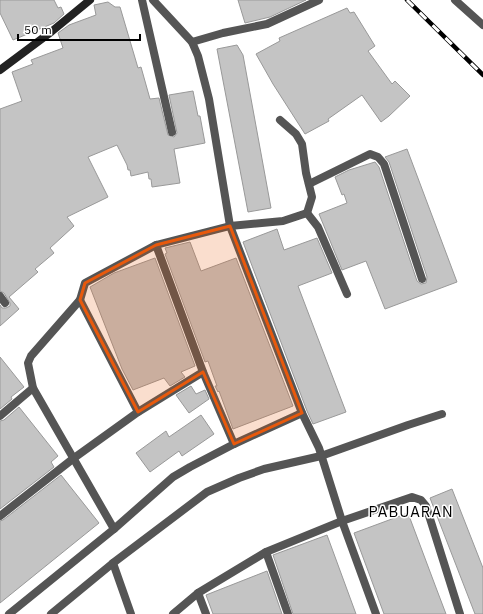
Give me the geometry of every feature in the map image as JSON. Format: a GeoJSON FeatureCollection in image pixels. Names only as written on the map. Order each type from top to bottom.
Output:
{"type":"FeatureCollection","features":[{"type":"Feature","properties":{"kind":"street"},"geometry":{"type":"LineString","coordinates":[[0,70],[51,32],[90,0]]}},
{"type":"Feature","properties":{"kind":"street"},"geometry":{"type":"LineString","coordinates":[[142,0],[172,132]]}},
{"type":"Feature","properties":{"kind":"street"},"geometry":{"type":"LineString","coordinates":[[153,0],[192,42],[198,56],[209,98],[230,226],[302,413],[322,456],[342,521],[376,614]]}},
{"type":"Feature","properties":{"kind":"street"},"geometry":{"type":"LineString","coordinates":[[192,42],[223,33],[267,24],[319,0]]}},
{"type":"Feature","properties":{"kind":"street"},"geometry":{"type":"LineString","coordinates":[[455,0],[483,25]]}},
{"type":"Feature","properties":{"kind":"street"},"geometry":{"type":"LineString","coordinates":[[280,120],[296,134],[302,144],[306,173],[312,197],[307,213]]}},
{"type":"Feature","properties":{"kind":"street"},"geometry":{"type":"LineString","coordinates":[[309,184],[370,154],[378,157],[384,164],[422,279]]}},
{"type":"Feature","properties":{"kind":"street"},"geometry":{"type":"LineString","coordinates":[[114,529],[33,388],[28,363],[31,356],[80,300],[85,283],[156,245],[230,226],[283,221],[307,213]]}},
{"type":"Feature","properties":{"kind":"street"},"geometry":{"type":"LineString","coordinates":[[307,213],[318,228],[347,294]]}},
{"type":"Feature","properties":{"kind":"street"},"geometry":{"type":"LineString","coordinates":[[156,245],[203,372],[234,444]]}},
{"type":"Feature","properties":{"kind":"street"},"geometry":{"type":"LineString","coordinates":[[0,296],[5,303]]}},
{"type":"Feature","properties":{"kind":"street"},"geometry":{"type":"LineString","coordinates":[[80,300],[138,412]]}},
{"type":"Feature","properties":{"kind":"street"},"geometry":{"type":"LineString","coordinates":[[0,516],[74,458],[138,412],[203,372]]}},
{"type":"Feature","properties":{"kind":"street"},"geometry":{"type":"LineString","coordinates":[[0,416],[33,388]]}},
{"type":"Feature","properties":{"kind":"street"},"geometry":{"type":"LineString","coordinates":[[9,614],[114,529],[173,477],[234,444],[302,413]]}},
{"type":"Feature","properties":{"kind":"street"},"geometry":{"type":"LineString","coordinates":[[51,614],[112,563],[207,492],[238,478],[264,469],[322,456],[442,414]]}},
{"type":"Feature","properties":{"kind":"street"},"geometry":{"type":"LineString","coordinates":[[173,614],[198,593],[266,552],[342,521],[412,497],[421,500],[426,506],[460,614]]}},
{"type":"Feature","properties":{"kind":"street"},"geometry":{"type":"LineString","coordinates":[[266,552],[288,614]]}},
{"type":"Feature","properties":{"kind":"street"},"geometry":{"type":"LineString","coordinates":[[112,563],[131,614]]}},
{"type":"Feature","properties":{"kind":"street"},"geometry":{"type":"LineString","coordinates":[[198,593],[206,614]]}},
{"type":"Feature","properties":{"kind":"highlighted area"},"geometry":{"type":"Polygon","coordinates":[[[230,226],[302,413],[234,444],[203,372],[138,412],[80,300],[85,283],[156,245],[230,226]]]}},
{"type":"Feature","properties":{"kind":"building"},"geometry":{"type":"Polygon","coordinates":[[[0,0],[54,0],[58,8],[61,7],[64,14],[54,23],[13,40],[0,13],[0,0]]]}},
{"type":"Feature","properties":{"kind":"building"},"geometry":{"type":"Polygon","coordinates":[[[238,0],[306,0],[270,17],[245,23],[238,0]]]}},
{"type":"Feature","properties":{"kind":"building"},"geometry":{"type":"Polygon","coordinates":[[[108,2],[115,7],[120,7],[138,68],[141,67],[150,99],[159,98],[168,135],[174,137],[177,133],[169,95],[193,91],[205,143],[174,149],[180,183],[152,187],[148,172],[131,176],[130,170],[128,170],[117,145],[88,157],[108,197],[67,217],[74,226],[50,248],[54,253],[35,269],[38,272],[9,297],[19,309],[0,326],[0,305],[2,308],[6,308],[10,306],[10,303],[4,293],[0,291],[0,109],[22,101],[12,72],[33,64],[31,60],[63,48],[58,33],[69,25],[96,15],[94,5],[108,2]]]}},
{"type":"Feature","properties":{"kind":"building"},"geometry":{"type":"Polygon","coordinates":[[[347,8],[350,13],[354,12],[375,46],[368,51],[392,84],[395,81],[410,96],[381,122],[362,95],[328,119],[329,121],[305,134],[256,54],[280,41],[279,38],[347,8]]]}},
{"type":"Feature","properties":{"kind":"building"},"geometry":{"type":"Polygon","coordinates":[[[237,45],[243,55],[271,208],[248,212],[217,49],[237,45]]]}},
{"type":"Feature","properties":{"kind":"building"},"geometry":{"type":"Polygon","coordinates":[[[407,149],[457,282],[385,309],[366,261],[342,270],[319,214],[347,203],[335,177],[349,170],[375,162],[379,167],[417,281],[421,284],[426,283],[427,277],[389,162],[385,157],[407,149]]]}},
{"type":"Feature","properties":{"kind":"building"},"geometry":{"type":"Polygon","coordinates":[[[277,229],[284,250],[317,238],[332,273],[298,286],[346,412],[313,424],[243,242],[277,229]]]}},
{"type":"Feature","properties":{"kind":"building"},"geometry":{"type":"Polygon","coordinates":[[[190,242],[201,271],[236,258],[293,406],[233,429],[219,391],[218,392],[215,386],[217,386],[208,361],[205,362],[165,254],[167,253],[165,248],[190,242]]]}},
{"type":"Feature","properties":{"kind":"building"},"geometry":{"type":"Polygon","coordinates":[[[155,258],[195,366],[181,372],[185,377],[170,386],[164,378],[133,390],[122,369],[90,287],[114,273],[155,258]]]}},
{"type":"Feature","properties":{"kind":"building"},"geometry":{"type":"Polygon","coordinates":[[[0,357],[24,387],[11,397],[12,399],[0,409],[0,357]]]}},
{"type":"Feature","properties":{"kind":"building"},"geometry":{"type":"Polygon","coordinates":[[[191,386],[196,394],[205,390],[209,399],[189,413],[176,395],[191,386]]]}},
{"type":"Feature","properties":{"kind":"building"},"geometry":{"type":"Polygon","coordinates":[[[19,407],[58,456],[51,462],[54,467],[0,509],[0,421],[4,420],[19,407]]]}},
{"type":"Feature","properties":{"kind":"building"},"geometry":{"type":"Polygon","coordinates":[[[201,415],[214,434],[182,456],[179,451],[150,472],[136,453],[166,431],[169,437],[201,415]]]}},
{"type":"Feature","properties":{"kind":"building"},"geometry":{"type":"Polygon","coordinates":[[[61,475],[99,523],[0,603],[0,521],[61,475]]]}},
{"type":"Feature","properties":{"kind":"building"},"geometry":{"type":"Polygon","coordinates":[[[452,489],[483,568],[483,614],[475,614],[430,498],[452,489]]]}},
{"type":"Feature","properties":{"kind":"building"},"geometry":{"type":"Polygon","coordinates":[[[408,513],[446,614],[384,614],[354,533],[408,513]]]}},
{"type":"Feature","properties":{"kind":"building"},"geometry":{"type":"Polygon","coordinates":[[[327,535],[356,614],[293,614],[273,555],[327,535]]]}},
{"type":"Feature","properties":{"kind":"building"},"geometry":{"type":"Polygon","coordinates":[[[267,571],[282,614],[213,614],[206,595],[267,571]]]}},
{"type":"Feature","properties":{"kind":"railway"},"geometry":{"type":"LineString","coordinates":[[407,0],[483,75]]}},
{"type":"Feature","properties":{"kind":"district","name":"PABUARAN"},"geometry":{"type":"Point","coordinates":[411,511]}}]}
